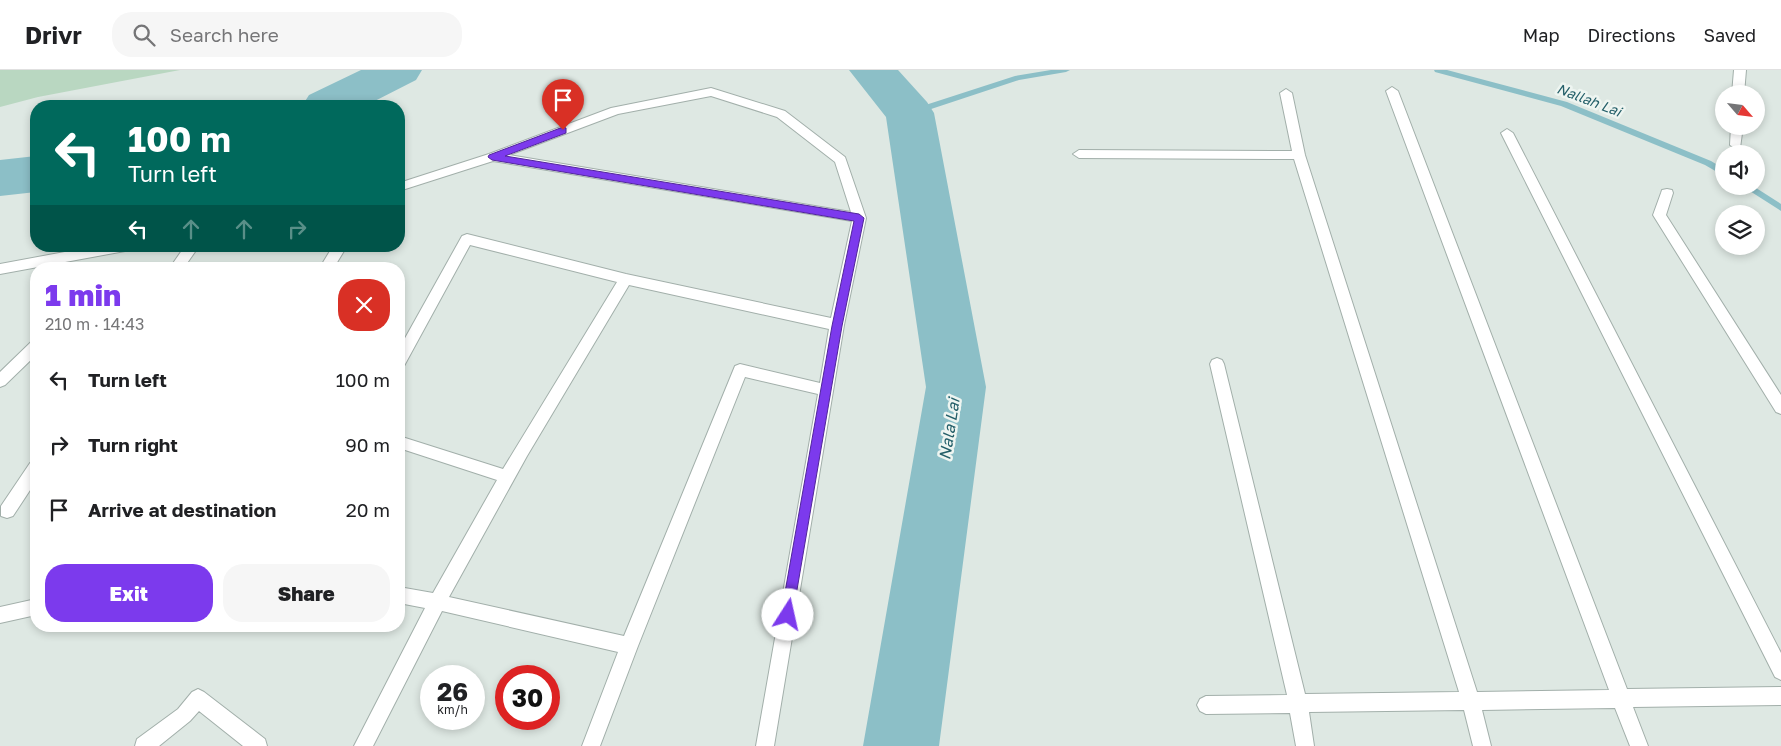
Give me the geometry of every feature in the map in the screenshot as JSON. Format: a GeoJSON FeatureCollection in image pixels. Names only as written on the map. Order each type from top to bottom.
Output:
{"type":"FeatureCollection","features":[{"type":"Feature","properties":{"kind":"street"},"geometry":{"type":"LineString","coordinates":[[1739,85],[1740,70]]}},
{"type":"Feature","properties":{"kind":"street"},"geometry":{"type":"LineString","coordinates":[[405,185],[492,157],[615,111],[711,92],[781,114],[841,160],[859,218],[837,326],[766,746]]}},
{"type":"Feature","properties":{"kind":"street"},"geometry":{"type":"LineString","coordinates":[[1392,92],[1619,698],[1639,746]]}},
{"type":"Feature","properties":{"kind":"street"},"geometry":{"type":"LineString","coordinates":[[1286,93],[1299,155],[1471,700],[1482,746]]}},
{"type":"Feature","properties":{"kind":"street"},"geometry":{"type":"LineString","coordinates":[[1507,133],[1781,671]]}},
{"type":"Feature","properties":{"kind":"street"},"geometry":{"type":"LineString","coordinates":[[1736,145],[1737,135]]}},
{"type":"Feature","properties":{"kind":"street"},"geometry":{"type":"LineString","coordinates":[[1079,154],[1299,155]]}},
{"type":"Feature","properties":{"kind":"street"},"geometry":{"type":"LineString","coordinates":[[492,157],[859,218]]}},
{"type":"Feature","properties":{"kind":"street"},"geometry":{"type":"LineString","coordinates":[[1667,193],[1659,215],[1781,408]]}},
{"type":"Feature","properties":{"kind":"street"},"geometry":{"type":"LineString","coordinates":[[405,351],[467,239],[626,279],[837,326]]}},
{"type":"Feature","properties":{"kind":"street"},"geometry":{"type":"LineString","coordinates":[[37,262],[96,252]]}},
{"type":"Feature","properties":{"kind":"street"},"geometry":{"type":"LineString","coordinates":[[83,262],[87,254]]}},
{"type":"Feature","properties":{"kind":"street"},"geometry":{"type":"LineString","coordinates":[[0,268],[30,263]]}},
{"type":"Feature","properties":{"kind":"street"},"geometry":{"type":"LineString","coordinates":[[363,746],[477,528],[574,362],[626,279]]}},
{"type":"Feature","properties":{"kind":"street"},"geometry":{"type":"LineString","coordinates":[[0,381],[30,352]]}},
{"type":"Feature","properties":{"kind":"street"},"geometry":{"type":"LineString","coordinates":[[1217,364],[1298,703],[1304,746]]}},
{"type":"Feature","properties":{"kind":"street"},"geometry":{"type":"LineString","coordinates":[[591,746],[629,646],[740,370],[826,390]]}},
{"type":"Feature","properties":{"kind":"street"},"geometry":{"type":"LineString","coordinates":[[405,444],[507,477]]}},
{"type":"Feature","properties":{"kind":"street"},"geometry":{"type":"LineString","coordinates":[[7,511],[30,477]]}},
{"type":"Feature","properties":{"kind":"street"},"geometry":{"type":"LineString","coordinates":[[405,596],[629,646]]}},
{"type":"Feature","properties":{"kind":"street"},"geometry":{"type":"LineString","coordinates":[[0,615],[30,608]]}},
{"type":"Feature","properties":{"kind":"street"},"geometry":{"type":"LineString","coordinates":[[1206,705],[1781,696]]}},
{"type":"Feature","properties":{"kind":"street"},"geometry":{"type":"LineString","coordinates":[[144,746],[184,715],[198,698],[258,746]]}},
{"type":"Feature","properties":{"kind":"green space"},"geometry":{"type":"Polygon","coordinates":[[[0,70],[180,70],[38,97],[0,107],[0,70]]]}},
{"type":"Feature","properties":{"kind":"waterway"},"geometry":{"type":"LineString","coordinates":[[338,100],[399,70]]}},
{"type":"Feature","properties":{"kind":"waterway","name":"Nala Lai"},"geometry":{"type":"LineString","coordinates":[[872,70],[910,113],[956,387],[901,746]]}},
{"type":"Feature","properties":{"kind":"waterway","name":"Nallah Lai"},"geometry":{"type":"LineString","coordinates":[[910,113],[1018,78],[1066,70]]}},
{"type":"Feature","properties":{"kind":"waterway","name":"Nallah Lai"},"geometry":{"type":"LineString","coordinates":[[1438,70],[1564,104],[1715,167]]}},
{"type":"Feature","properties":{"kind":"waterway"},"geometry":{"type":"LineString","coordinates":[[0,178],[30,175]]}},
{"type":"Feature","properties":{"kind":"waterway","name":"Nallah Lai"},"geometry":{"type":"LineString","coordinates":[[1760,195],[1781,208]]}},
{"type":"Feature","properties":{"kind":"route"},"geometry":{"type":"LineString","coordinates":[[563,130],[492,157],[859,218],[837,326],[788,615]]}}]}
